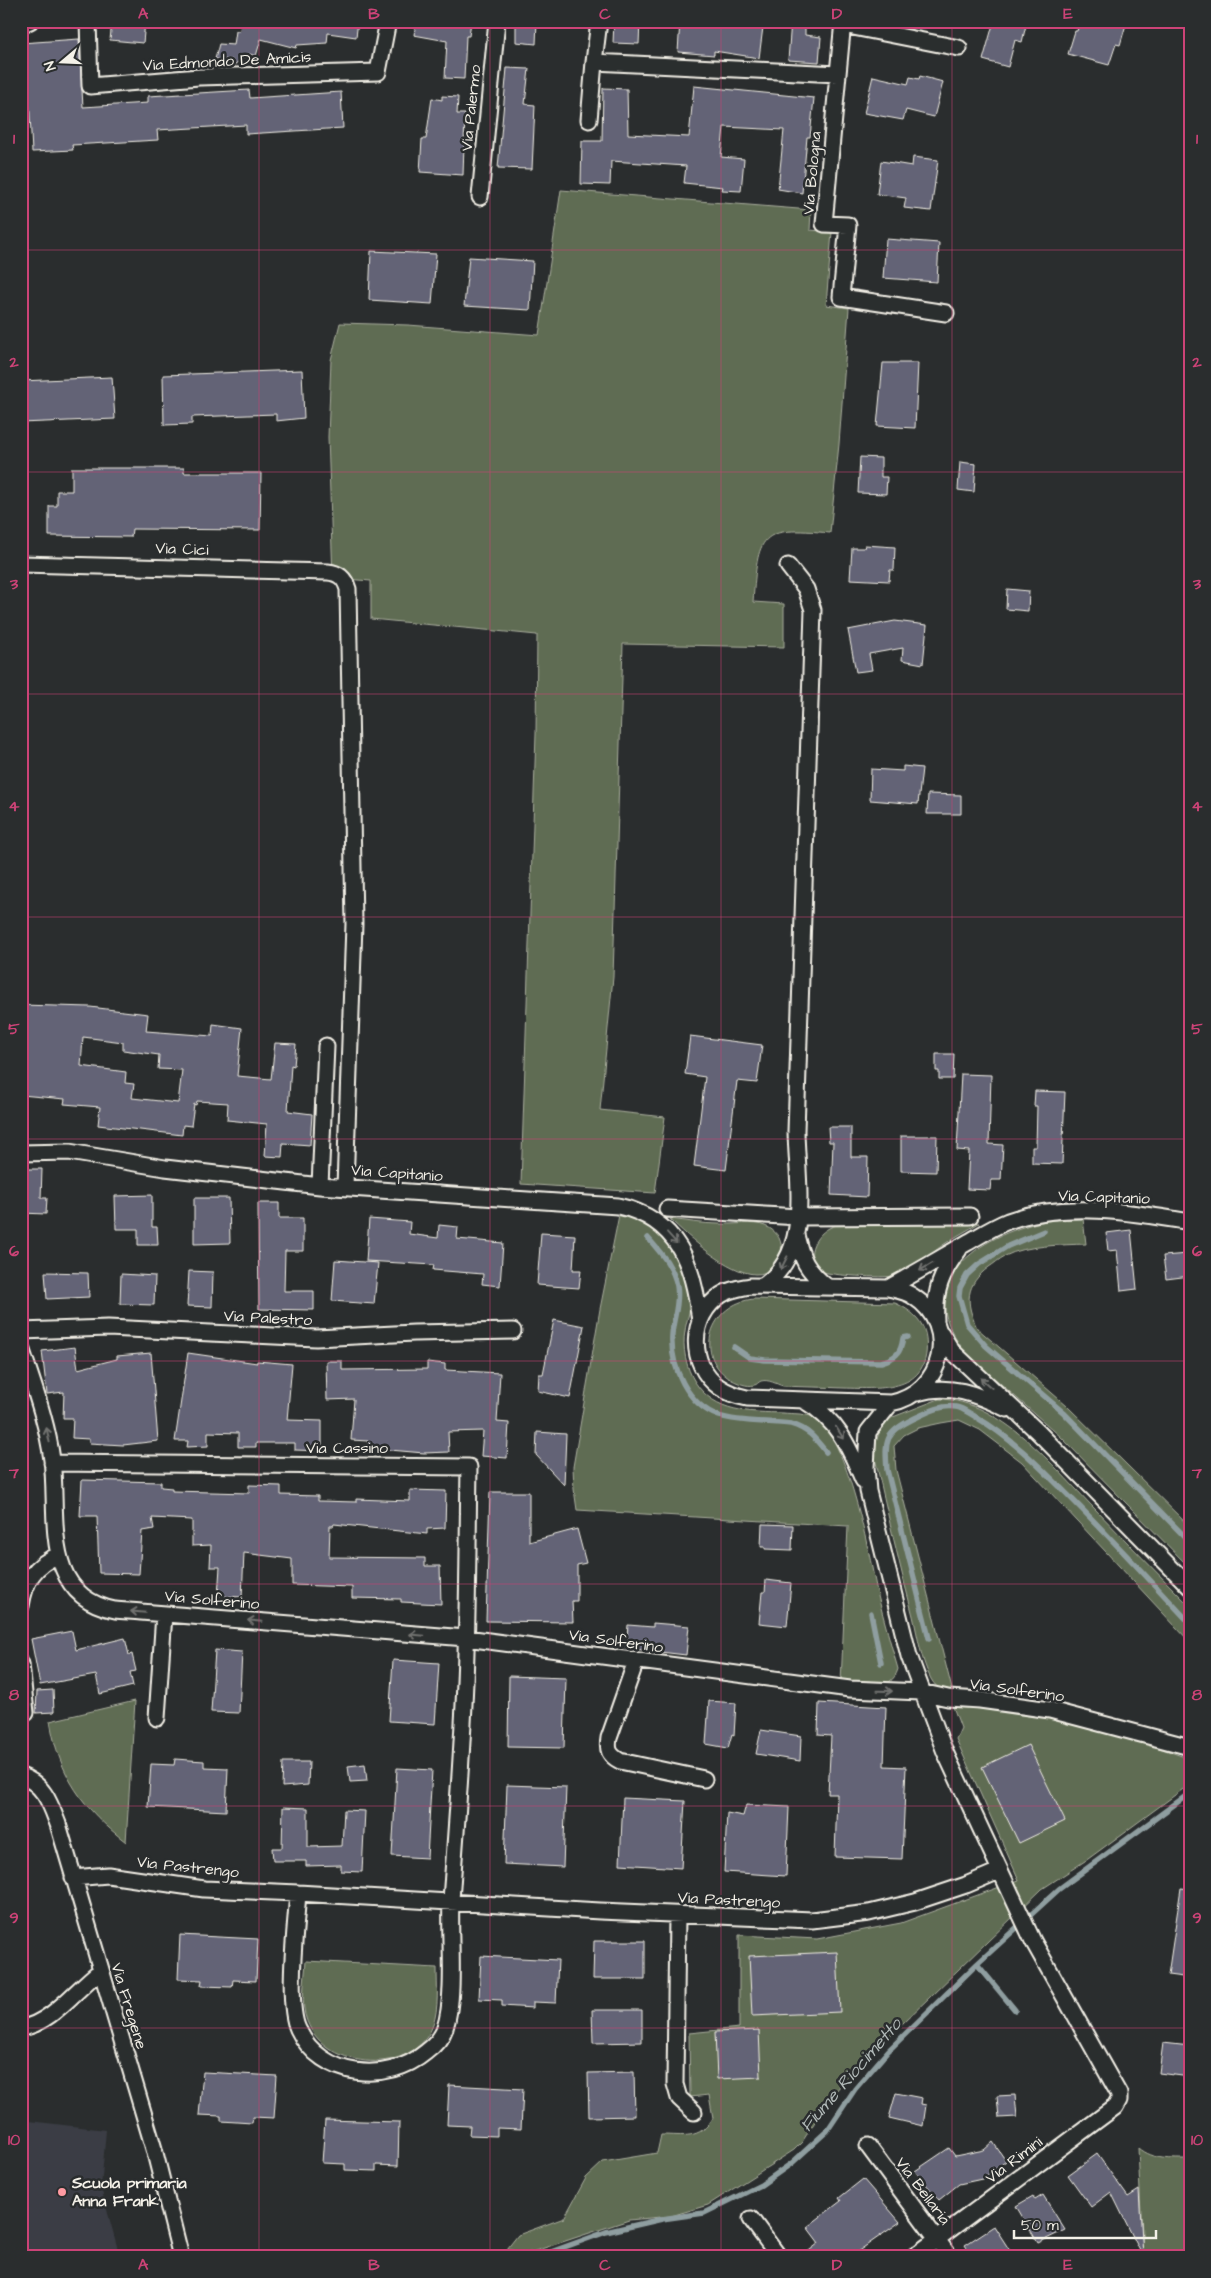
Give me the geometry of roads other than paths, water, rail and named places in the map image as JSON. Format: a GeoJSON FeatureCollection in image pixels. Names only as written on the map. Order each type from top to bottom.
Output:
{"type":"FeatureCollection","features":[{"type":"Feature","properties":{"kind":"street"},"geometry":{"type":"LineString","coordinates":[[21,25],[30,21]]}},
{"type":"Feature","properties":{"kind":"street","name":"Via Edmondo De Amicis"},"geometry":{"type":"LineString","coordinates":[[88,21],[90,86],[199,77],[378,72],[388,21]]}},
{"type":"Feature","properties":{"kind":"street","name":"Via Palermo"},"geometry":{"type":"LineString","coordinates":[[480,197],[497,21]]}},
{"type":"Feature","properties":{"kind":"street"},"geometry":{"type":"LineString","coordinates":[[589,120],[599,21]]}},
{"type":"Feature","properties":{"kind":"street"},"geometry":{"type":"LineString","coordinates":[[843,23],[958,48]]}},
{"type":"Feature","properties":{"kind":"street","name":"Via Bologna"},"geometry":{"type":"LineString","coordinates":[[843,23],[824,224],[848,225],[841,297],[946,312]]}},
{"type":"Feature","properties":{"kind":"street"},"geometry":{"type":"LineString","coordinates":[[594,62],[838,74]]}},
{"type":"Feature","properties":{"kind":"street","name":"Via Cici"},"geometry":{"type":"LineString","coordinates":[[21,564],[328,572],[340,575],[346,581],[348,589],[354,907],[345,1187]]}},
{"type":"Feature","properties":{"kind":"street"},"geometry":{"type":"LineString","coordinates":[[764,1285],[779,1274],[796,1235],[799,1217],[796,1131],[813,610],[806,589],[788,566]]}},
{"type":"Feature","properties":{"kind":"street"},"geometry":{"type":"LineString","coordinates":[[320,1186],[326,1046]]}},
{"type":"Feature","properties":{"kind":"street","name":"Via Capitanio"},"geometry":{"type":"LineString","coordinates":[[21,1153],[35,1151],[69,1152],[175,1170],[320,1186],[618,1206],[633,1209],[660,1224],[686,1257],[696,1288],[700,1322]]}},
{"type":"Feature","properties":{"kind":"street"},"geometry":{"type":"LineString","coordinates":[[667,1209],[799,1217],[970,1216]]}},
{"type":"Feature","properties":{"kind":"street","name":"Via Capitanio"},"geometry":{"type":"LineString","coordinates":[[888,1288],[1009,1221],[1060,1211],[1122,1212],[1190,1222]]}},
{"type":"Feature","properties":{"kind":"street"},"geometry":{"type":"LineString","coordinates":[[796,1235],[805,1265],[826,1286]]}},
{"type":"Feature","properties":{"kind":"street","name":"Via Capitanio"},"geometry":{"type":"LineString","coordinates":[[916,1393],[927,1384],[938,1364],[941,1344],[935,1302],[942,1274],[963,1245]]}},
{"type":"Feature","properties":{"kind":"street"},"geometry":{"type":"LineString","coordinates":[[1021,1417],[983,1398],[960,1390],[931,1389],[891,1403],[748,1398],[734,1395],[719,1387],[706,1373],[698,1356],[696,1333],[705,1311],[721,1295],[733,1289],[764,1285],[888,1288],[913,1296],[926,1306],[952,1351],[1021,1417],[1093,1487],[1190,1587]]}},
{"type":"Feature","properties":{"kind":"street","name":"Via Palestro"},"geometry":{"type":"LineString","coordinates":[[21,1331],[108,1328],[316,1338],[414,1333],[513,1331]]}},
{"type":"Feature","properties":{"kind":"street","name":"Via Solferino"},"geometry":{"type":"LineString","coordinates":[[21,1347],[42,1409],[52,1463],[55,1539],[64,1574],[84,1597],[114,1610],[466,1638],[850,1689],[921,1692],[948,1698],[980,1700],[1050,1710],[1190,1747]]}},
{"type":"Feature","properties":{"kind":"street"},"geometry":{"type":"LineString","coordinates":[[805,1400],[820,1410],[839,1431],[868,1491]]}},
{"type":"Feature","properties":{"kind":"street"},"geometry":{"type":"LineString","coordinates":[[891,1403],[868,1432],[866,1467],[868,1491],[900,1624],[921,1692],[945,1752],[999,1872]]}},
{"type":"Feature","properties":{"kind":"street","name":"Via Cassino"},"geometry":{"type":"LineString","coordinates":[[52,1463],[469,1467],[466,1638]]}},
{"type":"Feature","properties":{"kind":"street"},"geometry":{"type":"LineString","coordinates":[[21,1606],[28,1579],[42,1563],[59,1555]]}},
{"type":"Feature","properties":{"kind":"street"},"geometry":{"type":"LineString","coordinates":[[157,1718],[164,1614]]}},
{"type":"Feature","properties":{"kind":"street"},"geometry":{"type":"LineString","coordinates":[[298,1893],[293,1993],[294,2012],[297,2028],[306,2041],[320,2056],[336,2066],[372,2073],[401,2068],[417,2060],[433,2047],[444,2030],[449,2009],[451,1902],[466,1638]]}},
{"type":"Feature","properties":{"kind":"street"},"geometry":{"type":"LineString","coordinates":[[636,1661],[609,1738],[608,1748],[611,1756],[620,1761],[704,1779]]}},
{"type":"Feature","properties":{"kind":"street"},"geometry":{"type":"LineString","coordinates":[[21,1664],[26,1713]]}},
{"type":"Feature","properties":{"kind":"street","name":"Via Fregene"},"geometry":{"type":"LineString","coordinates":[[22,1776],[34,1781],[48,1799],[58,1824],[154,2149],[182,2257]]}},
{"type":"Feature","properties":{"kind":"street","name":"Via Pastrengo"},"geometry":{"type":"LineString","coordinates":[[73,1878],[108,1875],[204,1889],[786,1920],[841,1917],[915,1902],[999,1872]]}},
{"type":"Feature","properties":{"kind":"street","name":"Via Rimini"},"geometry":{"type":"LineString","coordinates":[[912,2257],[1115,2107],[1119,2100],[1119,2094],[1113,2082],[1033,1941],[999,1872]]}},
{"type":"Feature","properties":{"kind":"street"},"geometry":{"type":"LineString","coordinates":[[677,1914],[675,2084],[679,2098],[694,2112]]}},
{"type":"Feature","properties":{"kind":"street"},"geometry":{"type":"LineString","coordinates":[[21,2028],[32,2027],[50,2015],[100,1971]]}},
{"type":"Feature","properties":{"kind":"street","name":"Via Bellaria"},"geometry":{"type":"LineString","coordinates":[[868,2146],[950,2257]]}},
{"type":"Feature","properties":{"kind":"street"},"geometry":{"type":"LineString","coordinates":[[751,2219],[779,2257]]}},
{"type":"Feature","properties":{"kind":"waterway"},"geometry":{"type":"LineString","coordinates":[[1044,1231],[1008,1246],[979,1264],[967,1275],[960,1288],[959,1296],[967,1324],[986,1346],[1064,1413],[1190,1542]]}},
{"type":"Feature","properties":{"kind":"waterway"},"geometry":{"type":"LineString","coordinates":[[648,1238],[666,1260],[673,1272],[677,1286],[678,1299],[672,1347],[678,1372],[690,1394],[708,1411],[719,1416],[736,1420],[782,1423],[797,1426],[811,1435],[826,1452]]}},
{"type":"Feature","properties":{"kind":"waterway"},"geometry":{"type":"LineString","coordinates":[[734,1347],[750,1358],[765,1360],[881,1362],[897,1354],[901,1348],[903,1338],[908,1337]]}},
{"type":"Feature","properties":{"kind":"waterway"},"geometry":{"type":"LineString","coordinates":[[929,1638],[887,1470],[886,1452],[888,1439],[896,1429],[923,1414],[950,1406],[964,1410],[989,1425],[1025,1454],[1100,1527],[1190,1623]]}},
{"type":"Feature","properties":{"kind":"waterway"},"geometry":{"type":"LineString","coordinates":[[871,1613],[881,1663]]}},
{"type":"Feature","properties":{"kind":"waterway","name":"Fiume Riocimetto"},"geometry":{"type":"LineString","coordinates":[[537,2257],[606,2232],[662,2219],[704,2213],[761,2185],[792,2163],[827,2131],[855,2089],[888,2051],[977,1964],[1059,1889],[1190,1793]]}},
{"type":"Feature","properties":{"kind":"waterway"},"geometry":{"type":"LineString","coordinates":[[977,1964],[1015,2010]]}},
{"type":"Feature","properties":{"kind":"waterway","name":"Fiume Riocimetto"},"geometry":{"type":"LineString","coordinates":[[504,2257],[529,2257]]}},
{"type":"Feature","properties":{"kind":"place","name":"Scuola primaria Anna Frank"},"geometry":{"type":"Point","coordinates":[62,2192]}}]}
